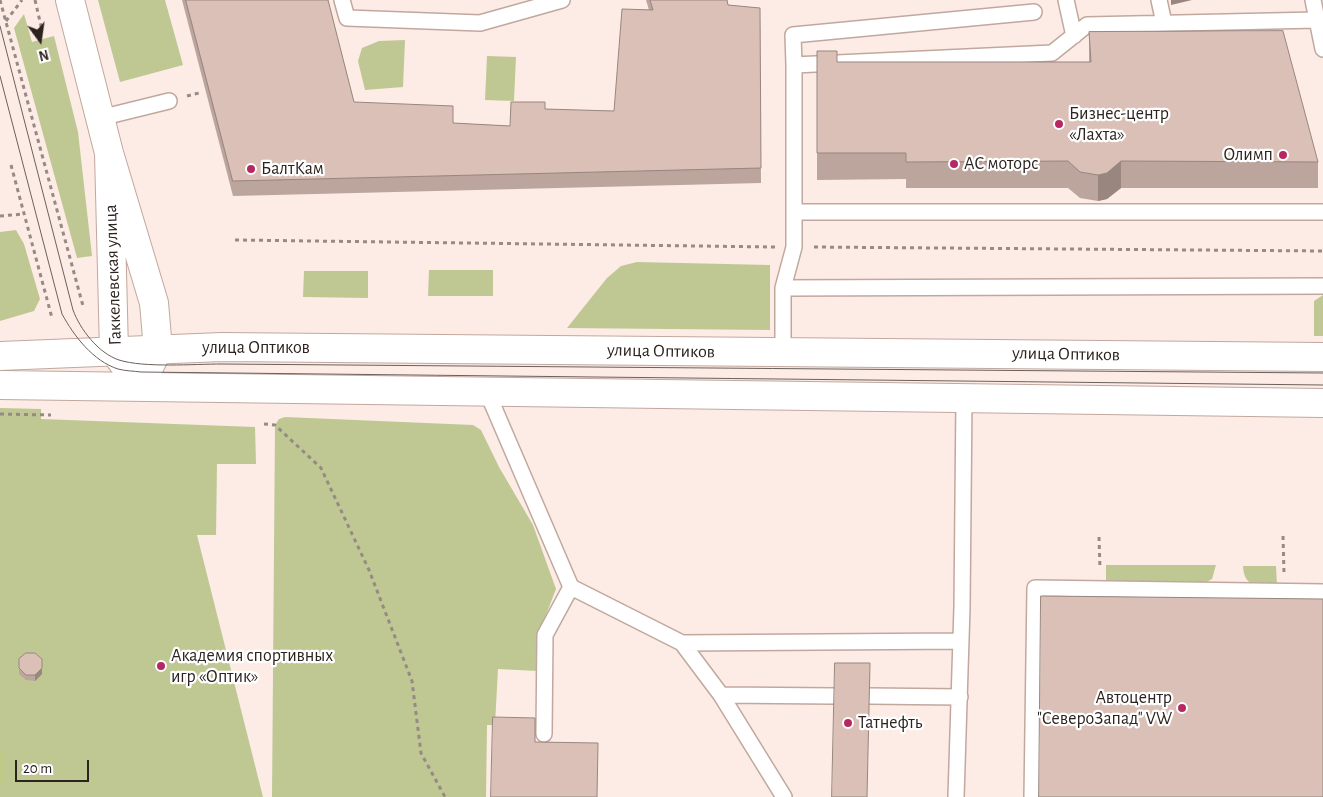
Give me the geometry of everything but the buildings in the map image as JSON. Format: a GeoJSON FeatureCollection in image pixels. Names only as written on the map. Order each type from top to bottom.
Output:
{"type":"FeatureCollection","features":[{"type":"Feature","properties":{"kind":"main road","name":"Гаккелевская улица"},"geometry":{"type":"LineString","coordinates":[[70,0],[109,153],[154,303],[158,349]]}},
{"type":"Feature","properties":{"kind":"main road","name":"Гаккелевская улица"},"geometry":{"type":"LineString","coordinates":[[109,153],[114,351],[140,386]]}},
{"type":"Feature","properties":{"kind":"main road","name":"улица Оптиков"},"geometry":{"type":"LineString","coordinates":[[0,356],[232,347],[1323,357]]}},
{"type":"Feature","properties":{"kind":"main road"},"geometry":{"type":"LineString","coordinates":[[140,386],[158,349]]}},
{"type":"Feature","properties":{"kind":"main road"},"geometry":{"type":"LineString","coordinates":[[0,385],[1323,403]]}},
{"type":"Feature","properties":{"kind":"lane"},"geometry":{"type":"LineString","coordinates":[[342,0],[347,18],[480,23],[562,0]]}},
{"type":"Feature","properties":{"kind":"lane"},"geometry":{"type":"LineString","coordinates":[[1066,0],[1074,36]]}},
{"type":"Feature","properties":{"kind":"lane"},"geometry":{"type":"LineString","coordinates":[[1159,0],[1164,23]]}},
{"type":"Feature","properties":{"kind":"lane"},"geometry":{"type":"LineString","coordinates":[[1313,0],[1323,49]]}},
{"type":"Feature","properties":{"kind":"lane"},"geometry":{"type":"LineString","coordinates":[[783,352],[783,288],[794,247],[793,36],[1034,12]]}},
{"type":"Feature","properties":{"kind":"lane"},"geometry":{"type":"LineString","coordinates":[[794,65],[1052,53],[1087,25],[1317,20]]}},
{"type":"Feature","properties":{"kind":"lane"},"geometry":{"type":"LineString","coordinates":[[100,118],[169,101]]}},
{"type":"Feature","properties":{"kind":"lane"},"geometry":{"type":"LineString","coordinates":[[794,212],[1323,212]]}},
{"type":"Feature","properties":{"kind":"lane"},"geometry":{"type":"LineString","coordinates":[[783,288],[1323,286]]}},
{"type":"Feature","properties":{"kind":"lane"},"geometry":{"type":"LineString","coordinates":[[490,392],[491,401],[572,587],[682,643],[721,695],[784,797]]}},
{"type":"Feature","properties":{"kind":"lane"},"geometry":{"type":"LineString","coordinates":[[956,797],[960,697],[964,398]]}},
{"type":"Feature","properties":{"kind":"lane"},"geometry":{"type":"LineString","coordinates":[[544,734],[545,635],[572,587]]}},
{"type":"Feature","properties":{"kind":"lane"},"geometry":{"type":"LineString","coordinates":[[1032,797],[1035,588],[1323,592]]}},
{"type":"Feature","properties":{"kind":"lane"},"geometry":{"type":"LineString","coordinates":[[682,643],[961,642]]}},
{"type":"Feature","properties":{"kind":"lane"},"geometry":{"type":"LineString","coordinates":[[721,695],[834,696]]}},
{"type":"Feature","properties":{"kind":"lane"},"geometry":{"type":"LineString","coordinates":[[869,696],[960,697]]}},
{"type":"Feature","properties":{"kind":"path"},"geometry":{"type":"LineString","coordinates":[[0,0],[83,306]]}},
{"type":"Feature","properties":{"kind":"path"},"geometry":{"type":"LineString","coordinates":[[6,21],[22,0]]}},
{"type":"Feature","properties":{"kind":"path"},"geometry":{"type":"LineString","coordinates":[[34,0],[42,30]]}},
{"type":"Feature","properties":{"kind":"path"},"geometry":{"type":"LineString","coordinates":[[11,165],[52,318]]}},
{"type":"Feature","properties":{"kind":"path"},"geometry":{"type":"LineString","coordinates":[[0,216],[24,214]]}},
{"type":"Feature","properties":{"kind":"path"},"geometry":{"type":"LineString","coordinates":[[0,414],[51,415]]}},
{"type":"Feature","properties":{"kind":"path"},"geometry":{"type":"LineString","coordinates":[[264,424],[274,424],[320,468],[369,570],[412,681],[421,753],[445,797]]}},
{"type":"Feature","properties":{"kind":"path"},"geometry":{"type":"LineString","coordinates":[[1283,536],[1284,591]]}},
{"type":"Feature","properties":{"kind":"path"},"geometry":{"type":"LineString","coordinates":[[1099,537],[1100,588]]}},
{"type":"Feature","properties":{"kind":"green space"},"geometry":{"type":"Polygon","coordinates":[[[98,0],[165,0],[183,65],[120,82],[98,0]]]}},
{"type":"Feature","properties":{"kind":"green space"},"geometry":{"type":"Polygon","coordinates":[[[24,14],[32,42],[54,36],[78,132],[92,256],[77,258],[14,28],[24,14]]]}},
{"type":"Feature","properties":{"kind":"green space"},"geometry":{"type":"Polygon","coordinates":[[[405,40],[403,87],[365,90],[358,61],[362,48],[379,41],[405,40]]]}},
{"type":"Feature","properties":{"kind":"green space"},"geometry":{"type":"Polygon","coordinates":[[[487,56],[516,57],[514,101],[485,100],[487,56]]]}},
{"type":"Feature","properties":{"kind":"green space"},"geometry":{"type":"Polygon","coordinates":[[[16,230],[24,244],[40,299],[34,311],[0,321],[0,232],[16,230]]]}},
{"type":"Feature","properties":{"kind":"green space"},"geometry":{"type":"Polygon","coordinates":[[[637,262],[770,265],[770,330],[567,328],[607,278],[621,266],[637,262]]]}},
{"type":"Feature","properties":{"kind":"green space"},"geometry":{"type":"Polygon","coordinates":[[[429,270],[493,270],[493,296],[428,296],[429,270]]]}},
{"type":"Feature","properties":{"kind":"green space"},"geometry":{"type":"Polygon","coordinates":[[[304,271],[368,271],[368,298],[303,297],[304,271]]]}},
{"type":"Feature","properties":{"kind":"green space"},"geometry":{"type":"Polygon","coordinates":[[[1323,295],[1323,336],[1314,336],[1314,301],[1323,295]]]}},
{"type":"Feature","properties":{"kind":"green space"},"geometry":{"type":"Polygon","coordinates":[[[0,408],[41,409],[41,419],[255,427],[256,464],[217,464],[216,535],[197,535],[263,797],[0,797],[0,408]]]}},
{"type":"Feature","properties":{"kind":"green space"},"geometry":{"type":"Polygon","coordinates":[[[285,417],[473,425],[481,430],[499,467],[533,525],[556,589],[537,638],[537,671],[498,669],[495,725],[487,725],[486,797],[272,797],[275,425],[279,419],[285,417]]]}},
{"type":"Feature","properties":{"kind":"green space"},"geometry":{"type":"Polygon","coordinates":[[[1106,565],[1216,565],[1212,579],[1203,584],[1106,583],[1106,565]]]}},
{"type":"Feature","properties":{"kind":"green space"},"geometry":{"type":"Polygon","coordinates":[[[1243,566],[1276,566],[1277,586],[1254,585],[1246,579],[1243,566]]]}},
{"type":"Feature","properties":{"kind":"green space"},"geometry":{"type":"Polygon","coordinates":[[[0,748],[6,768],[0,789],[0,748]]]}},
{"type":"Feature","properties":{"kind":"tram line"},"geometry":{"type":"LineString","coordinates":[[0,26],[73,310],[80,325],[97,346],[111,357],[119,360],[142,364],[169,365],[1323,373]]}},
{"type":"Feature","properties":{"kind":"tram line"},"geometry":{"type":"LineString","coordinates":[[0,76],[62,314],[72,331],[92,354],[121,370],[141,372],[1323,385]]}},
{"type":"Feature","properties":{"kind":"place","name":"Бизнес-центр «Лахта»"},"geometry":{"type":"Point","coordinates":[1059,124]}},
{"type":"Feature","properties":{"kind":"place","name":"Олимп"},"geometry":{"type":"Point","coordinates":[1283,155]}},
{"type":"Feature","properties":{"kind":"place","name":"АС моторс"},"geometry":{"type":"Point","coordinates":[954,164]}},
{"type":"Feature","properties":{"kind":"place","name":"БалтКам"},"geometry":{"type":"Point","coordinates":[251,169]}},
{"type":"Feature","properties":{"kind":"place","name":"Академия спортивных игр «Оптик»"},"geometry":{"type":"Point","coordinates":[161,666]}},
{"type":"Feature","properties":{"kind":"place","name":"Автоцентр \"СевероЗапад\" VW"},"geometry":{"type":"Point","coordinates":[1182,708]}},
{"type":"Feature","properties":{"kind":"place","name":"Татнефть"},"geometry":{"type":"Point","coordinates":[848,723]}}]}
